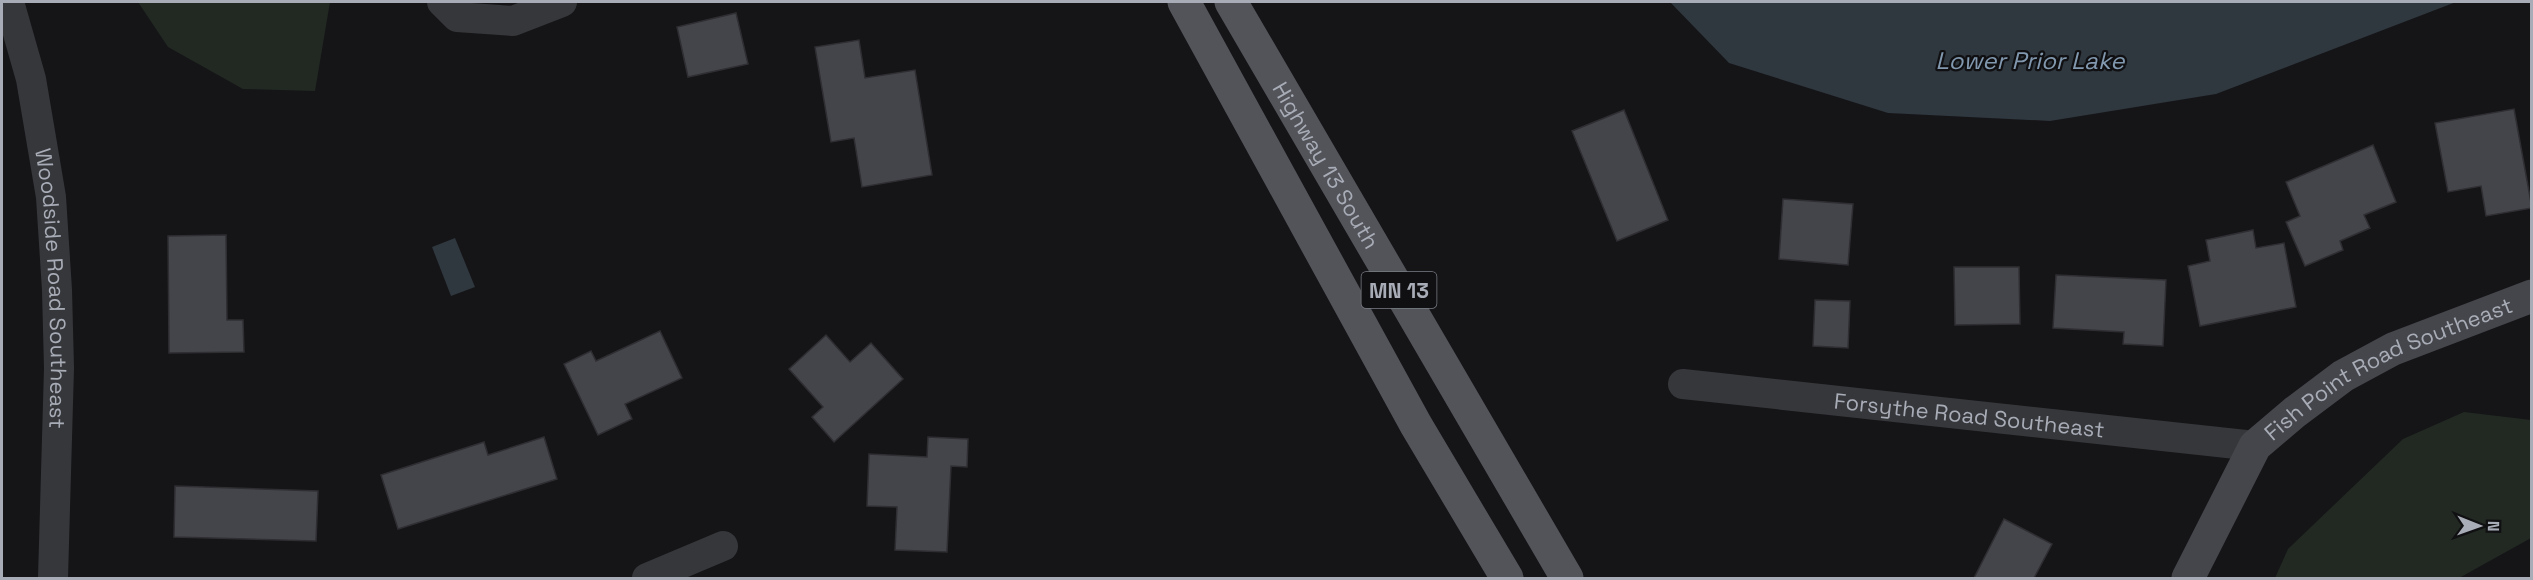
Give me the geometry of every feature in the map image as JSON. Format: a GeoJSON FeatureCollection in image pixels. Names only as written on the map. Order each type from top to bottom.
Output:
{"type":"FeatureCollection","features":[{"type":"Feature","properties":{"kind":"main road","name":"Highway 13 South"},"geometry":{"type":"LineString","coordinates":[[1184,2],[1416,424],[1507,579]]}},
{"type":"Feature","properties":{"kind":"main road","name":"Highway 13 South"},"geometry":{"type":"LineString","coordinates":[[1231,2],[1567,579]]}},
{"type":"Feature","properties":{"kind":"street","name":"Woodside Road Southeast"},"geometry":{"type":"LineString","coordinates":[[9,2],[32,79],[52,220],[59,368],[52,579]]}},
{"type":"Feature","properties":{"kind":"street"},"geometry":{"type":"LineString","coordinates":[[442,2],[457,17],[513,21],[562,2]]}},
{"type":"Feature","properties":{"kind":"street","name":"Fish Point Road Southeast"},"geometry":{"type":"LineString","coordinates":[[2188,579],[2255,446],[2295,412],[2343,376],[2393,349],[2532,296]]}},
{"type":"Feature","properties":{"kind":"street","name":"Forsythe Road Southeast"},"geometry":{"type":"LineString","coordinates":[[1683,384],[2255,446]]}},
{"type":"Feature","properties":{"kind":"street"},"geometry":{"type":"LineString","coordinates":[[647,579],[723,546]]}},
{"type":"Feature","properties":{"kind":"shaded area"},"geometry":{"type":"Polygon","coordinates":[[[138,2],[330,2],[315,91],[243,89],[168,47],[138,2]]]}},
{"type":"Feature","properties":{"kind":"shaded area"},"geometry":{"type":"Polygon","coordinates":[[[2464,412],[2531,420],[2531,538],[2459,578],[2275,578],[2288,549],[2403,439],[2464,412]]]}},
{"type":"Feature","properties":{"kind":"water","name":"Lower Prior Lake"},"geometry":{"type":"Polygon","coordinates":[[[1670,2],[2456,2],[2216,94],[2050,121],[1888,113],[1729,63],[1670,2]]]}},
{"type":"Feature","properties":{"kind":"water"},"geometry":{"type":"Polygon","coordinates":[[[455,238],[475,287],[451,296],[432,247],[455,238]]]}},
{"type":"Feature","properties":{"kind":"building"},"geometry":{"type":"Polygon","coordinates":[[[736,13],[748,64],[688,77],[677,27],[736,13]]]}},
{"type":"Feature","properties":{"kind":"building"},"geometry":{"type":"Polygon","coordinates":[[[859,40],[865,78],[915,70],[932,175],[862,187],[854,138],[831,142],[815,47],[859,40]]]}},
{"type":"Feature","properties":{"kind":"building"},"geometry":{"type":"Polygon","coordinates":[[[2514,109],[2532,208],[2486,216],[2481,186],[2448,192],[2435,123],[2514,109]]]}},
{"type":"Feature","properties":{"kind":"building"},"geometry":{"type":"Polygon","coordinates":[[[1624,110],[1668,220],[1617,241],[1572,131],[1624,110]]]}},
{"type":"Feature","properties":{"kind":"building"},"geometry":{"type":"Polygon","coordinates":[[[2373,145],[2396,202],[2364,215],[2370,228],[2340,241],[2343,250],[2305,266],[2286,222],[2300,216],[2286,182],[2373,145]]]}},
{"type":"Feature","properties":{"kind":"building"},"geometry":{"type":"Polygon","coordinates":[[[1783,199],[1853,204],[1848,265],[1779,259],[1783,199]]]}},
{"type":"Feature","properties":{"kind":"building"},"geometry":{"type":"Polygon","coordinates":[[[2253,230],[2256,248],[2284,243],[2296,307],[2200,326],[2188,266],[2210,261],[2206,240],[2253,230]]]}},
{"type":"Feature","properties":{"kind":"building"},"geometry":{"type":"Polygon","coordinates":[[[226,235],[227,320],[243,320],[244,352],[169,353],[168,236],[226,235]]]}},
{"type":"Feature","properties":{"kind":"building"},"geometry":{"type":"Polygon","coordinates":[[[1954,267],[2019,267],[2020,324],[1955,325],[1954,267]]]}},
{"type":"Feature","properties":{"kind":"building"},"geometry":{"type":"Polygon","coordinates":[[[2056,275],[2166,280],[2163,346],[2123,344],[2124,332],[2053,328],[2056,275]]]}},
{"type":"Feature","properties":{"kind":"building"},"geometry":{"type":"Polygon","coordinates":[[[1815,300],[1850,301],[1848,348],[1813,346],[1815,300]]]}},
{"type":"Feature","properties":{"kind":"building"},"geometry":{"type":"Polygon","coordinates":[[[660,331],[682,378],[625,404],[632,419],[598,435],[564,364],[591,351],[596,361],[660,331]]]}},
{"type":"Feature","properties":{"kind":"building"},"geometry":{"type":"Polygon","coordinates":[[[826,335],[850,362],[871,343],[903,379],[834,442],[812,417],[823,407],[789,369],[826,335]]]}},
{"type":"Feature","properties":{"kind":"building"},"geometry":{"type":"Polygon","coordinates":[[[544,437],[557,479],[398,529],[381,475],[484,442],[488,455],[544,437]]]}},
{"type":"Feature","properties":{"kind":"building"},"geometry":{"type":"Polygon","coordinates":[[[928,437],[968,439],[967,467],[951,466],[947,552],[895,550],[897,507],[867,506],[869,454],[927,457],[928,437]]]}},
{"type":"Feature","properties":{"kind":"building"},"geometry":{"type":"Polygon","coordinates":[[[175,486],[318,491],[316,541],[174,537],[175,486]]]}},
{"type":"Feature","properties":{"kind":"building"},"geometry":{"type":"Polygon","coordinates":[[[2004,519],[2052,544],[2034,578],[1974,578],[2004,519]]]}}]}
